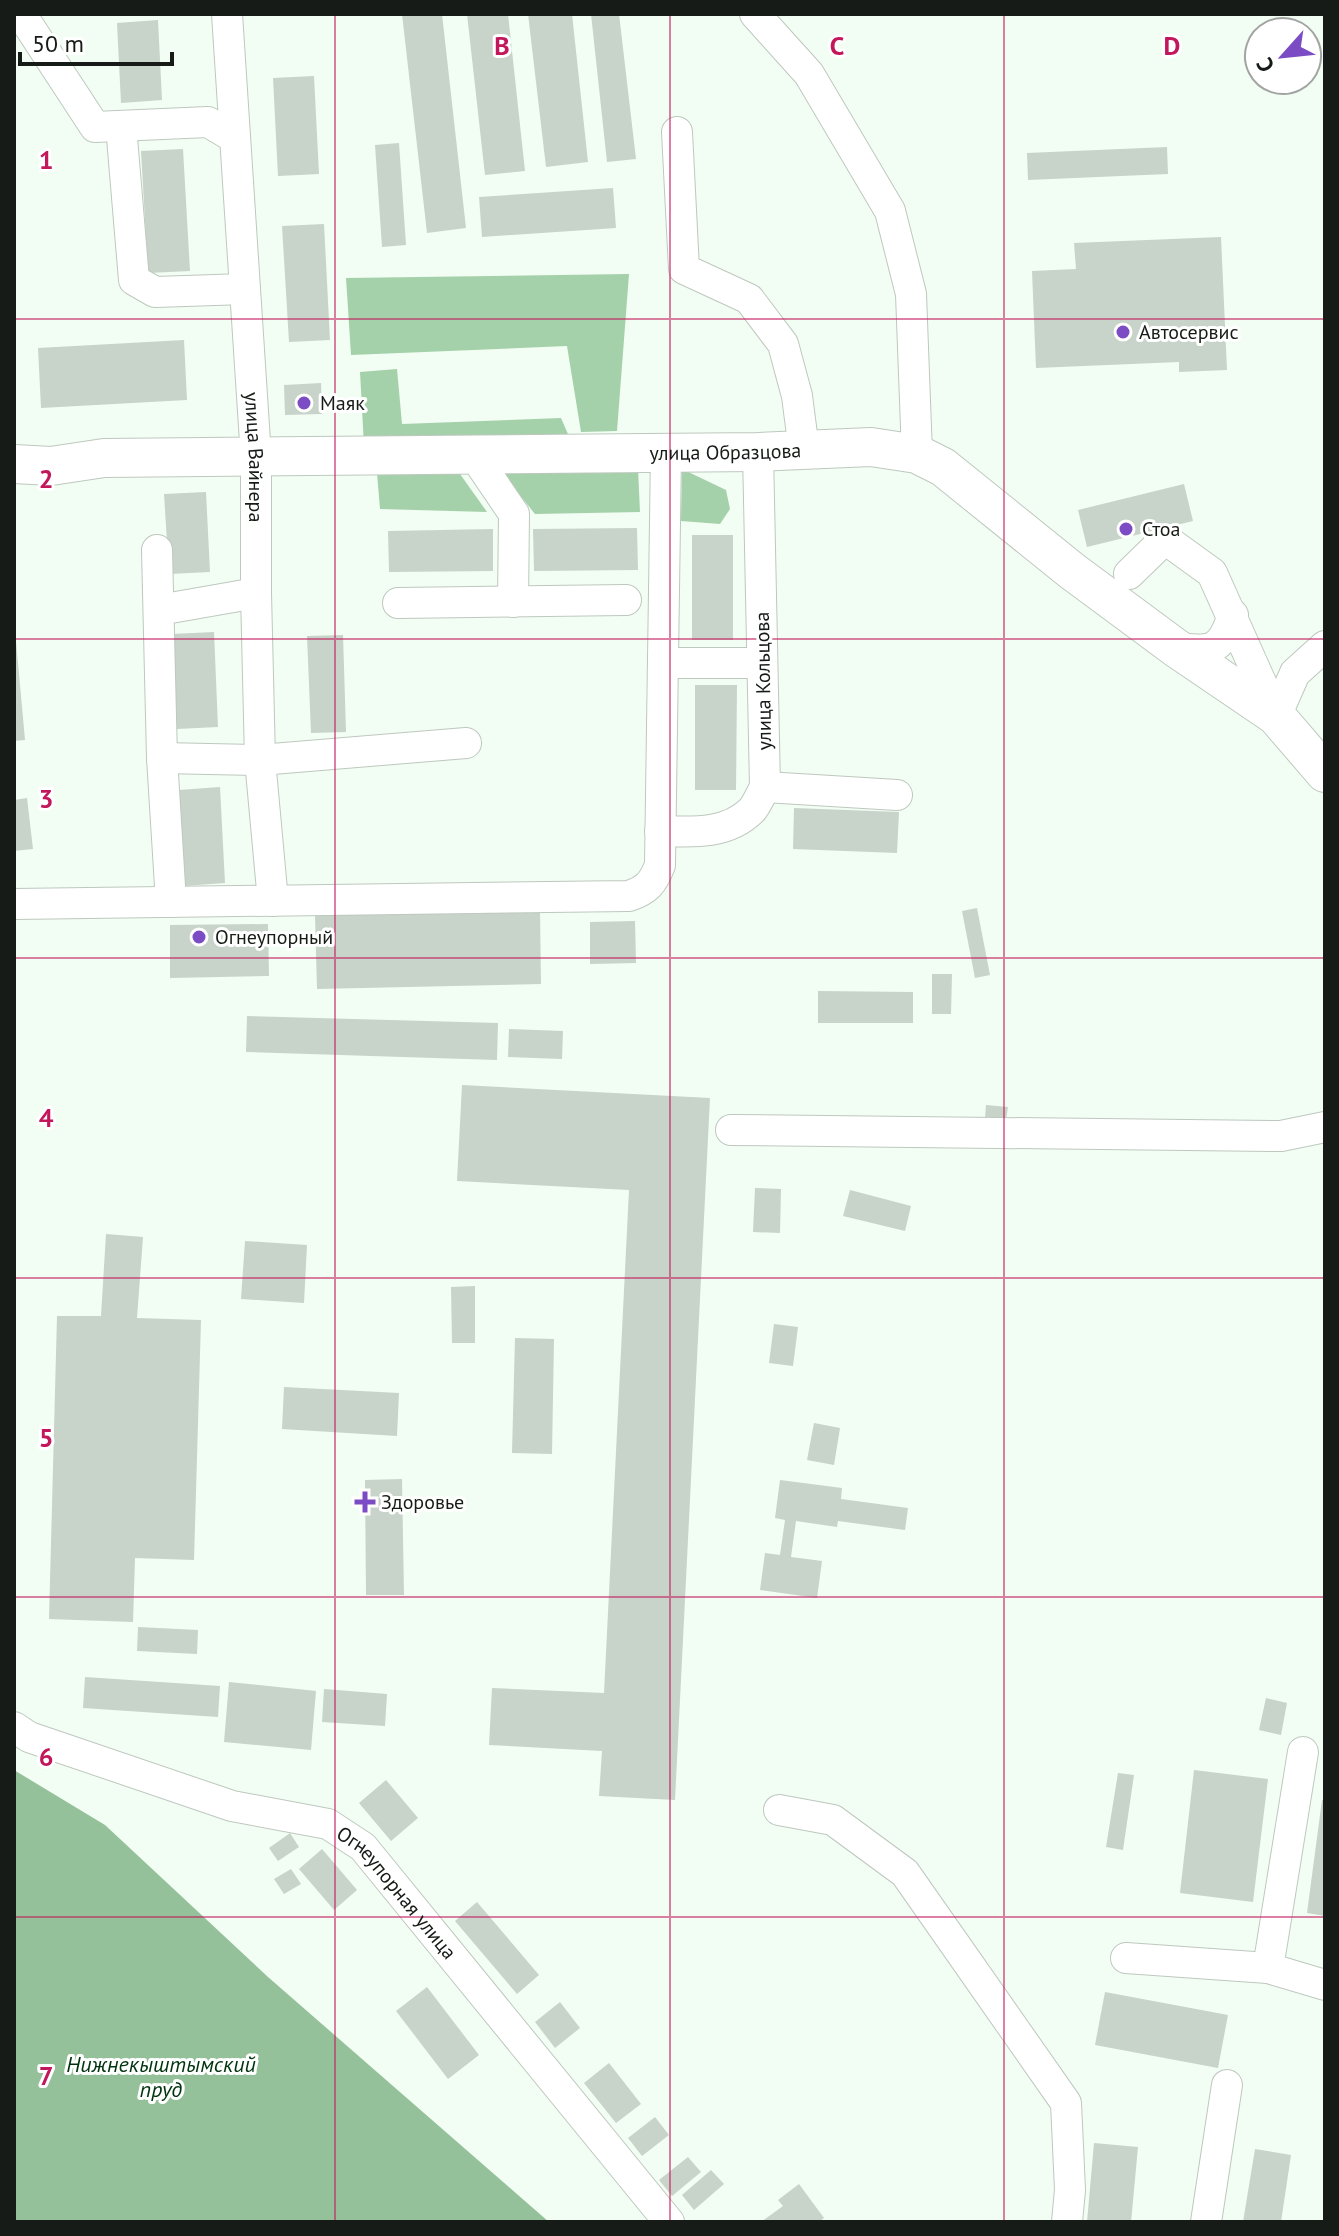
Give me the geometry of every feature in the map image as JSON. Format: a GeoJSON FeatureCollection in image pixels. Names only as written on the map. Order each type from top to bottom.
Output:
{"type":"FeatureCollection","features":[{"type":"Feature","properties":{"kind":"main road","name":"улица Образцова"},"geometry":{"type":"LineString","coordinates":[[14,464],[51,466],[104,458],[758,452],[871,447],[917,454],[943,467],[1072,571],[1176,648],[1276,716],[1325,773]]}},
{"type":"Feature","properties":{"kind":"street"},"geometry":{"type":"LineString","coordinates":[[21,14],[95,127],[208,122],[235,138]]}},
{"type":"Feature","properties":{"kind":"street","name":"улица Вайнера"},"geometry":{"type":"LineString","coordinates":[[227,14],[256,457],[260,760],[273,901]]}},
{"type":"Feature","properties":{"kind":"street"},"geometry":{"type":"LineString","coordinates":[[755,14],[809,74],[890,211],[911,294],[917,454]]}},
{"type":"Feature","properties":{"kind":"street"},"geometry":{"type":"LineString","coordinates":[[121,126],[134,280],[155,292],[245,289]]}},
{"type":"Feature","properties":{"kind":"street"},"geometry":{"type":"LineString","coordinates":[[677,132],[684,269],[749,299],[783,344],[797,396],[804,450]]}},
{"type":"Feature","properties":{"kind":"street","name":"улица Кольцова"},"geometry":{"type":"LineString","coordinates":[[758,452],[765,787]]}},
{"type":"Feature","properties":{"kind":"street"},"geometry":{"type":"LineString","coordinates":[[14,904],[629,896],[645,891],[660,865],[666,453]]}},
{"type":"Feature","properties":{"kind":"street"},"geometry":{"type":"LineString","coordinates":[[474,455],[514,514],[513,602]]}},
{"type":"Feature","properties":{"kind":"street"},"geometry":{"type":"LineString","coordinates":[[1129,574],[1165,539],[1212,573],[1276,716]]}},
{"type":"Feature","properties":{"kind":"street"},"geometry":{"type":"LineString","coordinates":[[157,550],[162,758],[171,902]]}},
{"type":"Feature","properties":{"kind":"street"},"geometry":{"type":"LineString","coordinates":[[159,610],[256,593]]}},
{"type":"Feature","properties":{"kind":"street"},"geometry":{"type":"LineString","coordinates":[[398,603],[626,600]]}},
{"type":"Feature","properties":{"kind":"street"},"geometry":{"type":"LineString","coordinates":[[1176,648],[1205,651],[1216,645],[1227,635],[1233,615]]}},
{"type":"Feature","properties":{"kind":"street"},"geometry":{"type":"LineString","coordinates":[[1276,716],[1295,673],[1325,646]]}},
{"type":"Feature","properties":{"kind":"street"},"geometry":{"type":"LineString","coordinates":[[663,663],[762,663]]}},
{"type":"Feature","properties":{"kind":"street"},"geometry":{"type":"LineString","coordinates":[[162,758],[260,760],[466,743]]}},
{"type":"Feature","properties":{"kind":"street"},"geometry":{"type":"LineString","coordinates":[[660,831],[701,833],[728,826],[752,809],[765,787],[897,795]]}},
{"type":"Feature","properties":{"kind":"street"},"geometry":{"type":"LineString","coordinates":[[731,1130],[1281,1136],[1325,1127]]}},
{"type":"Feature","properties":{"kind":"street","name":"Огнеупорная улица"},"geometry":{"type":"LineString","coordinates":[[14,1727],[29,1737],[232,1806],[328,1824],[363,1847],[669,2222]]}},
{"type":"Feature","properties":{"kind":"street"},"geometry":{"type":"LineString","coordinates":[[1268,1968],[1303,1752]]}},
{"type":"Feature","properties":{"kind":"street"},"geometry":{"type":"LineString","coordinates":[[779,1810],[833,1820],[905,1873],[1066,2103],[1070,2190],[1067,2222]]}},
{"type":"Feature","properties":{"kind":"street"},"geometry":{"type":"LineString","coordinates":[[1126,1958],[1268,1968],[1325,1985]]}},
{"type":"Feature","properties":{"kind":"street"},"geometry":{"type":"LineString","coordinates":[[1206,2222],[1227,2085]]}},
{"type":"Feature","properties":{"kind":"shaded area"},"geometry":{"type":"Polygon","coordinates":[[[629,274],[617,431],[581,432],[567,346],[351,355],[346,278],[629,274]]]}},
{"type":"Feature","properties":{"kind":"shaded area"},"geometry":{"type":"Polygon","coordinates":[[[397,369],[402,424],[561,418],[571,441],[364,446],[360,372],[397,369]]]}},
{"type":"Feature","properties":{"kind":"shaded area"},"geometry":{"type":"Polygon","coordinates":[[[498,468],[638,469],[640,512],[535,514],[498,468]]]}},
{"type":"Feature","properties":{"kind":"shaded area"},"geometry":{"type":"Polygon","coordinates":[[[682,469],[726,490],[730,509],[720,524],[681,521],[682,469]]]}},
{"type":"Feature","properties":{"kind":"shaded area"},"geometry":{"type":"Polygon","coordinates":[[[377,473],[460,474],[487,512],[380,509],[377,473]]]}},
{"type":"Feature","properties":{"kind":"water","name":"Нижнекыштымский пруд"},"geometry":{"type":"Polygon","coordinates":[[[14,1770],[105,1825],[268,1977],[549,2222],[14,2222],[14,1770]]]}},
{"type":"Feature","properties":{"kind":"building"},"geometry":{"type":"Polygon","coordinates":[[[402,14],[442,14],[466,228],[427,233],[402,14]]]}},
{"type":"Feature","properties":{"kind":"building"},"geometry":{"type":"Polygon","coordinates":[[[467,14],[508,14],[525,171],[485,175],[467,14]]]}},
{"type":"Feature","properties":{"kind":"building"},"geometry":{"type":"Polygon","coordinates":[[[528,14],[572,14],[588,162],[546,167],[528,14]]]}},
{"type":"Feature","properties":{"kind":"building"},"geometry":{"type":"Polygon","coordinates":[[[591,14],[619,14],[636,159],[607,162],[591,14]]]}},
{"type":"Feature","properties":{"kind":"building"},"geometry":{"type":"Polygon","coordinates":[[[158,20],[162,100],[121,103],[117,23],[158,20]]]}},
{"type":"Feature","properties":{"kind":"building"},"geometry":{"type":"Polygon","coordinates":[[[314,76],[319,174],[278,176],[273,78],[314,76]]]}},
{"type":"Feature","properties":{"kind":"building"},"geometry":{"type":"Polygon","coordinates":[[[399,143],[406,245],[382,247],[375,145],[399,143]]]}},
{"type":"Feature","properties":{"kind":"building"},"geometry":{"type":"Polygon","coordinates":[[[1167,147],[1168,174],[1028,180],[1027,153],[1167,147]]]}},
{"type":"Feature","properties":{"kind":"building"},"geometry":{"type":"Polygon","coordinates":[[[183,149],[190,271],[148,273],[141,151],[183,149]]]}},
{"type":"Feature","properties":{"kind":"building"},"geometry":{"type":"Polygon","coordinates":[[[613,188],[616,228],[482,237],[479,197],[613,188]]]}},
{"type":"Feature","properties":{"kind":"building"},"geometry":{"type":"Polygon","coordinates":[[[324,224],[330,340],[289,342],[282,226],[324,224]]]}},
{"type":"Feature","properties":{"kind":"building"},"geometry":{"type":"Polygon","coordinates":[[[1221,237],[1227,370],[1179,372],[1179,362],[1036,368],[1032,271],[1076,269],[1074,243],[1221,237]]]}},
{"type":"Feature","properties":{"kind":"building"},"geometry":{"type":"Polygon","coordinates":[[[184,340],[187,400],[41,408],[38,348],[184,340]]]}},
{"type":"Feature","properties":{"kind":"building"},"geometry":{"type":"Polygon","coordinates":[[[321,383],[322,414],[285,415],[284,385],[321,383]]]}},
{"type":"Feature","properties":{"kind":"building"},"geometry":{"type":"Polygon","coordinates":[[[1184,484],[1193,521],[1087,547],[1078,510],[1184,484]]]}},
{"type":"Feature","properties":{"kind":"building"},"geometry":{"type":"Polygon","coordinates":[[[206,492],[210,572],[169,574],[164,494],[206,492]]]}},
{"type":"Feature","properties":{"kind":"building"},"geometry":{"type":"Polygon","coordinates":[[[637,528],[638,570],[534,571],[533,529],[637,528]]]}},
{"type":"Feature","properties":{"kind":"building"},"geometry":{"type":"Polygon","coordinates":[[[493,529],[493,571],[389,572],[388,531],[493,529]]]}},
{"type":"Feature","properties":{"kind":"building"},"geometry":{"type":"Polygon","coordinates":[[[692,535],[733,535],[733,640],[692,640],[692,535]]]}},
{"type":"Feature","properties":{"kind":"building"},"geometry":{"type":"Polygon","coordinates":[[[214,632],[218,727],[177,729],[172,634],[214,632]]]}},
{"type":"Feature","properties":{"kind":"building"},"geometry":{"type":"Polygon","coordinates":[[[343,635],[346,732],[311,733],[307,636],[343,635]]]}},
{"type":"Feature","properties":{"kind":"building"},"geometry":{"type":"Polygon","coordinates":[[[14,642],[25,740],[14,741],[14,642]]]}},
{"type":"Feature","properties":{"kind":"building"},"geometry":{"type":"Polygon","coordinates":[[[695,685],[737,685],[736,790],[695,790],[695,685]]]}},
{"type":"Feature","properties":{"kind":"building"},"geometry":{"type":"Polygon","coordinates":[[[220,787],[225,883],[184,886],[179,790],[220,787]]]}},
{"type":"Feature","properties":{"kind":"building"},"geometry":{"type":"Polygon","coordinates":[[[27,798],[33,849],[14,851],[14,800],[27,798]]]}},
{"type":"Feature","properties":{"kind":"building"},"geometry":{"type":"Polygon","coordinates":[[[794,808],[899,812],[897,853],[793,849],[794,808]]]}},
{"type":"Feature","properties":{"kind":"building"},"geometry":{"type":"Polygon","coordinates":[[[977,908],[990,975],[975,978],[962,911],[977,908]]]}},
{"type":"Feature","properties":{"kind":"building"},"geometry":{"type":"Polygon","coordinates":[[[540,911],[541,984],[317,989],[315,915],[540,911]]]}},
{"type":"Feature","properties":{"kind":"building"},"geometry":{"type":"Polygon","coordinates":[[[635,921],[636,963],[590,964],[590,922],[635,921]]]}},
{"type":"Feature","properties":{"kind":"building"},"geometry":{"type":"Polygon","coordinates":[[[268,924],[269,976],[170,978],[170,925],[268,924]]]}},
{"type":"Feature","properties":{"kind":"building"},"geometry":{"type":"Polygon","coordinates":[[[932,974],[952,974],[951,1014],[932,1014],[932,974]]]}},
{"type":"Feature","properties":{"kind":"building"},"geometry":{"type":"Polygon","coordinates":[[[818,991],[913,992],[913,1023],[818,1023],[818,991]]]}},
{"type":"Feature","properties":{"kind":"building"},"geometry":{"type":"Polygon","coordinates":[[[247,1016],[498,1023],[497,1060],[246,1052],[247,1016]]]}},
{"type":"Feature","properties":{"kind":"building"},"geometry":{"type":"Polygon","coordinates":[[[509,1029],[563,1031],[562,1059],[508,1057],[509,1029]]]}},
{"type":"Feature","properties":{"kind":"building"},"geometry":{"type":"Polygon","coordinates":[[[462,1085],[710,1098],[675,1800],[599,1796],[602,1751],[489,1745],[492,1688],[604,1693],[629,1190],[457,1181],[462,1085]]]}},
{"type":"Feature","properties":{"kind":"building"},"geometry":{"type":"Polygon","coordinates":[[[986,1105],[1008,1107],[1006,1120],[985,1118],[986,1105]]]}},
{"type":"Feature","properties":{"kind":"building"},"geometry":{"type":"Polygon","coordinates":[[[755,1188],[781,1189],[780,1233],[753,1232],[755,1188]]]}},
{"type":"Feature","properties":{"kind":"building"},"geometry":{"type":"Polygon","coordinates":[[[850,1190],[911,1206],[905,1231],[843,1216],[850,1190]]]}},
{"type":"Feature","properties":{"kind":"building"},"geometry":{"type":"Polygon","coordinates":[[[106,1234],[143,1237],[137,1318],[201,1320],[194,1560],[135,1558],[133,1622],[49,1619],[57,1316],[101,1316],[106,1234]]]}},
{"type":"Feature","properties":{"kind":"building"},"geometry":{"type":"Polygon","coordinates":[[[245,1241],[307,1245],[304,1303],[241,1299],[245,1241]]]}},
{"type":"Feature","properties":{"kind":"building"},"geometry":{"type":"Polygon","coordinates":[[[475,1286],[475,1343],[452,1343],[451,1287],[475,1286]]]}},
{"type":"Feature","properties":{"kind":"building"},"geometry":{"type":"Polygon","coordinates":[[[774,1324],[798,1327],[793,1366],[769,1363],[774,1324]]]}},
{"type":"Feature","properties":{"kind":"building"},"geometry":{"type":"Polygon","coordinates":[[[515,1338],[554,1339],[552,1454],[512,1453],[515,1338]]]}},
{"type":"Feature","properties":{"kind":"building"},"geometry":{"type":"Polygon","coordinates":[[[284,1387],[399,1393],[397,1436],[282,1429],[284,1387]]]}},
{"type":"Feature","properties":{"kind":"building"},"geometry":{"type":"Polygon","coordinates":[[[814,1423],[840,1428],[834,1465],[807,1460],[814,1423]]]}},
{"type":"Feature","properties":{"kind":"building"},"geometry":{"type":"Polygon","coordinates":[[[402,1479],[404,1595],[366,1595],[365,1480],[402,1479]]]}},
{"type":"Feature","properties":{"kind":"building"},"geometry":{"type":"Polygon","coordinates":[[[780,1480],[842,1488],[841,1499],[908,1508],[905,1530],[838,1521],[837,1527],[796,1521],[791,1557],[822,1561],[817,1598],[760,1590],[765,1553],[780,1555],[785,1520],[775,1518],[780,1480]]]}},
{"type":"Feature","properties":{"kind":"building"},"geometry":{"type":"Polygon","coordinates":[[[138,1627],[198,1630],[197,1654],[137,1651],[138,1627]]]}},
{"type":"Feature","properties":{"kind":"building"},"geometry":{"type":"Polygon","coordinates":[[[85,1677],[220,1686],[218,1717],[83,1708],[85,1677]]]}},
{"type":"Feature","properties":{"kind":"building"},"geometry":{"type":"Polygon","coordinates":[[[229,1682],[316,1691],[311,1750],[224,1742],[229,1682]]]}},
{"type":"Feature","properties":{"kind":"building"},"geometry":{"type":"Polygon","coordinates":[[[324,1689],[387,1694],[385,1726],[322,1722],[324,1689]]]}},
{"type":"Feature","properties":{"kind":"building"},"geometry":{"type":"Polygon","coordinates":[[[1266,1698],[1287,1703],[1281,1735],[1259,1730],[1266,1698]]]}},
{"type":"Feature","properties":{"kind":"building"},"geometry":{"type":"Polygon","coordinates":[[[1194,1770],[1268,1779],[1253,1902],[1180,1893],[1194,1770]]]}},
{"type":"Feature","properties":{"kind":"building"},"geometry":{"type":"Polygon","coordinates":[[[1118,1773],[1134,1775],[1123,1850],[1106,1847],[1118,1773]]]}},
{"type":"Feature","properties":{"kind":"building"},"geometry":{"type":"Polygon","coordinates":[[[386,1780],[418,1818],[391,1841],[359,1803],[386,1780]]]}},
{"type":"Feature","properties":{"kind":"building"},"geometry":{"type":"Polygon","coordinates":[[[1322,1800],[1325,1800],[1325,1916],[1307,1913],[1322,1800]]]}},
{"type":"Feature","properties":{"kind":"building"},"geometry":{"type":"Polygon","coordinates":[[[290,1833],[299,1847],[278,1861],[269,1848],[290,1833]]]}},
{"type":"Feature","properties":{"kind":"building"},"geometry":{"type":"Polygon","coordinates":[[[322,1849],[357,1890],[334,1910],[299,1869],[322,1849]]]}},
{"type":"Feature","properties":{"kind":"building"},"geometry":{"type":"Polygon","coordinates":[[[291,1869],[301,1884],[284,1894],[274,1879],[291,1869]]]}},
{"type":"Feature","properties":{"kind":"building"},"geometry":{"type":"Polygon","coordinates":[[[477,1902],[539,1975],[517,1994],[455,1921],[477,1902]]]}},
{"type":"Feature","properties":{"kind":"building"},"geometry":{"type":"Polygon","coordinates":[[[427,1987],[479,2055],[448,2079],[396,2011],[427,1987]]]}},
{"type":"Feature","properties":{"kind":"building"},"geometry":{"type":"Polygon","coordinates":[[[1105,1992],[1228,2015],[1218,2068],[1095,2045],[1105,1992]]]}},
{"type":"Feature","properties":{"kind":"building"},"geometry":{"type":"Polygon","coordinates":[[[560,2002],[580,2028],[555,2048],[535,2022],[560,2002]]]}},
{"type":"Feature","properties":{"kind":"building"},"geometry":{"type":"Polygon","coordinates":[[[609,2063],[641,2104],[616,2123],[584,2083],[609,2063]]]}},
{"type":"Feature","properties":{"kind":"building"},"geometry":{"type":"Polygon","coordinates":[[[655,2117],[669,2135],[642,2156],[628,2138],[655,2117]]]}},
{"type":"Feature","properties":{"kind":"building"},"geometry":{"type":"Polygon","coordinates":[[[1094,2143],[1138,2147],[1131,2222],[1087,2222],[1094,2143]]]}},
{"type":"Feature","properties":{"kind":"building"},"geometry":{"type":"Polygon","coordinates":[[[1255,2149],[1291,2155],[1281,2222],[1243,2222],[1255,2149]]]}},
{"type":"Feature","properties":{"kind":"building"},"geometry":{"type":"Polygon","coordinates":[[[688,2157],[701,2172],[672,2196],[659,2180],[688,2157]]]}},
{"type":"Feature","properties":{"kind":"building"},"geometry":{"type":"Polygon","coordinates":[[[711,2170],[724,2184],[694,2210],[682,2195],[711,2170]]]}},
{"type":"Feature","properties":{"kind":"building"},"geometry":{"type":"Polygon","coordinates":[[[799,2184],[824,2218],[819,2222],[761,2222],[783,2206],[778,2200],[799,2184]]]}},
{"type":"Feature","properties":{"kind":"place","name":"Автосервис"},"geometry":{"type":"Point","coordinates":[1123,332]}},
{"type":"Feature","properties":{"kind":"place","name":"Маяк"},"geometry":{"type":"Point","coordinates":[304,403]}},
{"type":"Feature","properties":{"kind":"place","name":"Стоа"},"geometry":{"type":"Point","coordinates":[1126,529]}},
{"type":"Feature","properties":{"kind":"place","name":"Огнеупорный"},"geometry":{"type":"Point","coordinates":[199,937]}},
{"type":"Feature","properties":{"kind":"place","name":"Здоровье"},"geometry":{"type":"Point","coordinates":[365,1502]}}]}
